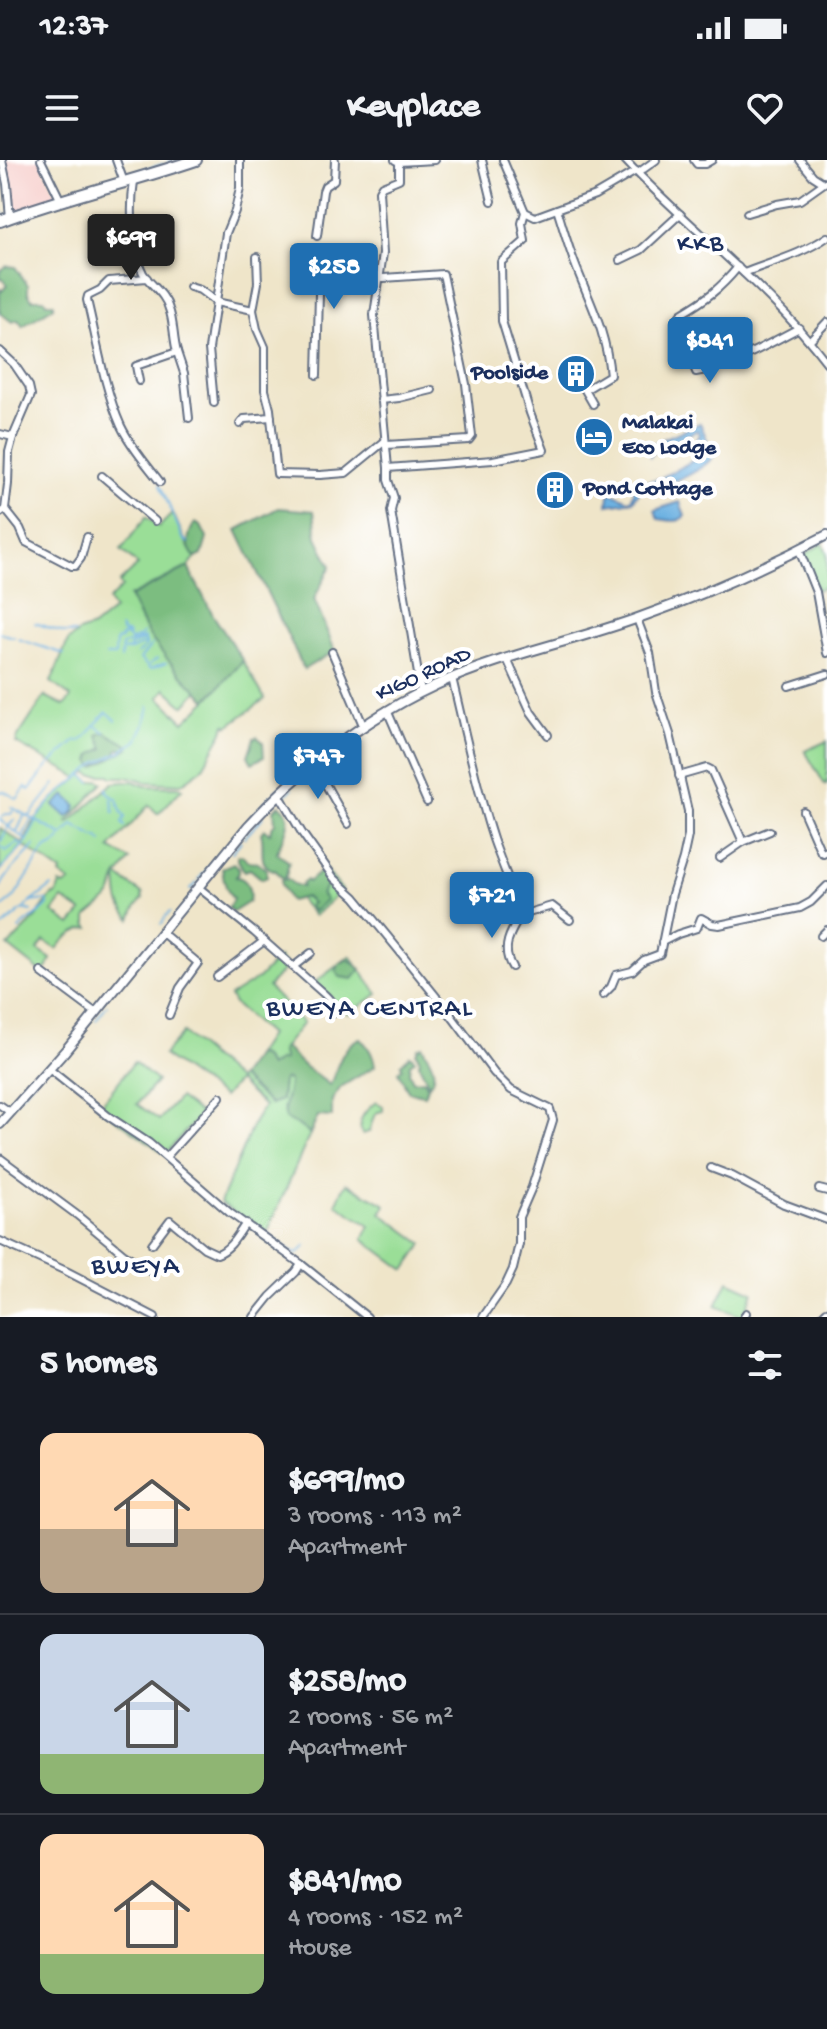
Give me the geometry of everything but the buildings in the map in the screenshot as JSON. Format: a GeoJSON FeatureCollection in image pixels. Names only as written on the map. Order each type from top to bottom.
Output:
{"type":"FeatureCollection","features":[{"type":"Feature","properties":{"kind":"main road"},"geometry":{"type":"LineString","coordinates":[[5,220],[129,182],[174,164],[196,160]]}},
{"type":"Feature","properties":{"kind":"street"},"geometry":{"type":"LineString","coordinates":[[2,160],[7,184],[5,220]]}},
{"type":"Feature","properties":{"kind":"street"},"geometry":{"type":"LineString","coordinates":[[41,160],[61,201]]}},
{"type":"Feature","properties":{"kind":"street"},"geometry":{"type":"LineString","coordinates":[[116,160],[129,182],[133,231],[142,270],[162,294],[169,308],[184,373],[189,418]]}},
{"type":"Feature","properties":{"kind":"street"},"geometry":{"type":"LineString","coordinates":[[214,403],[209,349],[226,233],[240,188],[240,160]]}},
{"type":"Feature","properties":{"kind":"street"},"geometry":{"type":"LineString","coordinates":[[317,236],[323,191],[334,180],[335,160]]}},
{"type":"Feature","properties":{"kind":"street"},"geometry":{"type":"LineString","coordinates":[[421,692],[391,511],[394,498],[388,480],[374,315],[383,253],[379,191],[382,186],[399,179],[397,161],[435,160]]}},
{"type":"Feature","properties":{"kind":"street"},"geometry":{"type":"LineString","coordinates":[[482,160],[492,201]]}},
{"type":"Feature","properties":{"kind":"street"},"geometry":{"type":"LineString","coordinates":[[388,468],[493,460],[544,450],[506,337],[501,311],[501,262],[525,241],[522,223],[525,212],[503,160]]}},
{"type":"Feature","properties":{"kind":"street"},"geometry":{"type":"LineString","coordinates":[[625,160],[785,312],[827,363]]}},
{"type":"Feature","properties":{"kind":"street"},"geometry":{"type":"LineString","coordinates":[[525,212],[535,217],[595,195],[656,160]]}},
{"type":"Feature","properties":{"kind":"street"},"geometry":{"type":"LineString","coordinates":[[694,160],[702,165],[712,160]]}},
{"type":"Feature","properties":{"kind":"street"},"geometry":{"type":"LineString","coordinates":[[800,160],[813,176],[826,182]]}},
{"type":"Feature","properties":{"kind":"street"},"geometry":{"type":"LineString","coordinates":[[747,213],[800,200],[826,182]]}},
{"type":"Feature","properties":{"kind":"street"},"geometry":{"type":"LineString","coordinates":[[557,209],[578,273],[599,321],[609,360],[610,375],[585,390],[593,404]]}},
{"type":"Feature","properties":{"kind":"street"},"geometry":{"type":"LineString","coordinates":[[620,260],[641,250],[680,214]]}},
{"type":"Feature","properties":{"kind":"street"},"geometry":{"type":"LineString","coordinates":[[744,273],[784,259],[827,237]]}},
{"type":"Feature","properties":{"kind":"street"},"geometry":{"type":"LineString","coordinates":[[257,257],[258,283],[253,310],[265,347],[265,390],[278,475],[346,473],[385,443],[469,440],[472,435],[466,384],[445,276],[441,274],[324,282],[321,286],[317,375]]}},
{"type":"Feature","properties":{"kind":"street"},"geometry":{"type":"LineString","coordinates":[[738,267],[708,298],[679,317],[696,372],[762,348],[799,328]]}},
{"type":"Feature","properties":{"kind":"street"},"geometry":{"type":"LineString","coordinates":[[147,278],[109,281],[87,298],[120,424],[160,482]]}},
{"type":"Feature","properties":{"kind":"street"},"geometry":{"type":"LineString","coordinates":[[190,287],[216,302],[253,310]]}},
{"type":"Feature","properties":{"kind":"street"},"geometry":{"type":"LineString","coordinates":[[810,340],[827,322]]}},
{"type":"Feature","properties":{"kind":"street"},"geometry":{"type":"LineString","coordinates":[[0,351],[14,364],[31,390],[7,461],[8,484],[2,511],[20,528],[26,542],[72,566],[81,558],[87,537]]}},
{"type":"Feature","properties":{"kind":"street"},"geometry":{"type":"LineString","coordinates":[[139,381],[136,366],[177,352]]}},
{"type":"Feature","properties":{"kind":"street"},"geometry":{"type":"LineString","coordinates":[[381,400],[432,390]]}},
{"type":"Feature","properties":{"kind":"street"},"geometry":{"type":"LineString","coordinates":[[240,424],[242,419],[271,417]]}},
{"type":"Feature","properties":{"kind":"street"},"geometry":{"type":"LineString","coordinates":[[0,434],[13,437]]}},
{"type":"Feature","properties":{"kind":"street"},"geometry":{"type":"LineString","coordinates":[[102,476],[155,521]]}},
{"type":"Feature","properties":{"kind":"street","name":"KIGO ROAD"},"geometry":{"type":"LineString","coordinates":[[0,1124],[96,1013],[248,826],[279,794],[363,725],[452,678],[637,619],[729,583],[827,535]]}},
{"type":"Feature","properties":{"kind":"street"},"geometry":{"type":"LineString","coordinates":[[799,550],[816,592],[827,653]]}},
{"type":"Feature","properties":{"kind":"street"},"geometry":{"type":"LineString","coordinates":[[603,995],[616,975],[632,971],[644,960],[659,955],[688,836],[688,811],[670,734],[656,692],[650,653],[637,619]]}},
{"type":"Feature","properties":{"kind":"street"},"geometry":{"type":"LineString","coordinates":[[332,652],[363,725]]}},
{"type":"Feature","properties":{"kind":"street"},"geometry":{"type":"LineString","coordinates":[[507,659],[527,703],[548,735]]}},
{"type":"Feature","properties":{"kind":"street"},"geometry":{"type":"LineString","coordinates":[[789,686],[827,674]]}},
{"type":"Feature","properties":{"kind":"street"},"geometry":{"type":"LineString","coordinates":[[452,678],[493,838],[521,915]]}},
{"type":"Feature","properties":{"kind":"street"},"geometry":{"type":"LineString","coordinates":[[387,710],[427,802]]}},
{"type":"Feature","properties":{"kind":"street"},"geometry":{"type":"LineString","coordinates":[[314,764],[348,824]]}},
{"type":"Feature","properties":{"kind":"street"},"geometry":{"type":"LineString","coordinates":[[679,776],[707,768],[711,770],[743,842]]}},
{"type":"Feature","properties":{"kind":"street"},"geometry":{"type":"LineString","coordinates":[[279,794],[334,878],[355,897],[494,1073],[511,1090],[547,1107],[552,1113],[553,1120],[537,1172],[519,1217],[519,1244],[513,1269],[497,1300],[483,1317]]}},
{"type":"Feature","properties":{"kind":"street"},"geometry":{"type":"LineString","coordinates":[[803,811],[821,852],[827,851]]}},
{"type":"Feature","properties":{"kind":"street"},"geometry":{"type":"LineString","coordinates":[[720,858],[743,842],[770,831]]}},
{"type":"Feature","properties":{"kind":"street"},"geometry":{"type":"LineString","coordinates":[[662,942],[696,929],[701,918],[719,925],[800,908],[827,886]]}},
{"type":"Feature","properties":{"kind":"street"},"geometry":{"type":"LineString","coordinates":[[198,887],[333,1003],[332,1014]]}},
{"type":"Feature","properties":{"kind":"street"},"geometry":{"type":"LineString","coordinates":[[512,967],[507,959],[508,935],[521,915],[552,906],[570,920]]}},
{"type":"Feature","properties":{"kind":"street"},"geometry":{"type":"LineString","coordinates":[[161,932],[198,963],[180,988],[169,1015]]}},
{"type":"Feature","properties":{"kind":"street"},"geometry":{"type":"LineString","coordinates":[[217,977],[264,941]]}},
{"type":"Feature","properties":{"kind":"street"},"geometry":{"type":"LineString","coordinates":[[293,967],[311,953]]}},
{"type":"Feature","properties":{"kind":"street"},"geometry":{"type":"LineString","coordinates":[[41,972],[96,1013]]}},
{"type":"Feature","properties":{"kind":"street"},"geometry":{"type":"LineString","coordinates":[[49,1069],[108,1116],[149,1143],[230,1213],[367,1317]]}},
{"type":"Feature","properties":{"kind":"street"},"geometry":{"type":"LineString","coordinates":[[166,1157],[220,1097]]}},
{"type":"Feature","properties":{"kind":"street"},"geometry":{"type":"LineString","coordinates":[[0,1105],[10,1112]]}},
{"type":"Feature","properties":{"kind":"street"},"geometry":{"type":"LineString","coordinates":[[0,1158],[152,1272]]}},
{"type":"Feature","properties":{"kind":"street"},"geometry":{"type":"LineString","coordinates":[[711,1168],[784,1204],[827,1220]]}},
{"type":"Feature","properties":{"kind":"street"},"geometry":{"type":"LineString","coordinates":[[152,1244],[170,1220],[204,1248],[217,1254],[231,1244],[246,1223]]}},
{"type":"Feature","properties":{"kind":"street"},"geometry":{"type":"LineString","coordinates":[[0,1241],[155,1317]]}},
{"type":"Feature","properties":{"kind":"street"},"geometry":{"type":"LineString","coordinates":[[254,1317],[301,1264]]}},
{"type":"Feature","properties":{"kind":"street"},"geometry":{"type":"LineString","coordinates":[[822,1317],[827,1312]]}},
{"type":"Feature","properties":{"kind":"shaded area"},"geometry":{"type":"Polygon","coordinates":[[[4,160],[40,160],[57,198],[12,214],[4,160]]]}},
{"type":"Feature","properties":{"kind":"green space"},"geometry":{"type":"Polygon","coordinates":[[[7,266],[15,267],[28,285],[32,299],[54,303],[53,307],[23,326],[18,320],[12,322],[0,313],[0,289],[2,291],[7,285],[0,278],[1,270],[7,266]]]}},
{"type":"Feature","properties":{"kind":"green space"},"geometry":{"type":"Polygon","coordinates":[[[278,508],[314,511],[317,537],[331,566],[314,599],[335,651],[304,669],[237,530],[278,508]]]}},
{"type":"Feature","properties":{"kind":"green space"},"geometry":{"type":"Polygon","coordinates":[[[173,513],[196,558],[188,567],[129,597],[153,640],[198,691],[184,706],[166,689],[159,697],[184,722],[243,661],[265,699],[228,726],[225,724],[202,769],[181,784],[146,782],[132,777],[92,775],[87,772],[83,775],[91,782],[99,780],[103,783],[69,823],[113,783],[133,781],[145,786],[182,789],[158,814],[149,805],[110,848],[130,860],[118,876],[143,894],[131,919],[118,895],[117,877],[111,895],[87,917],[90,928],[71,935],[57,949],[44,941],[38,950],[51,959],[48,967],[41,972],[8,946],[33,921],[53,894],[56,895],[60,884],[64,886],[70,882],[23,845],[0,871],[0,828],[23,844],[35,820],[53,799],[79,778],[16,743],[45,696],[65,706],[71,697],[51,682],[68,641],[114,610],[108,601],[122,587],[119,583],[138,565],[121,550],[146,517],[159,527],[173,513]],[[104,749],[93,755],[95,767],[127,749],[104,749]],[[63,899],[53,912],[71,925],[82,912],[63,899]]]}},
{"type":"Feature","properties":{"kind":"green space"},"geometry":{"type":"Polygon","coordinates":[[[195,523],[201,526],[207,538],[202,555],[196,558],[188,541],[195,523]]]}},
{"type":"Feature","properties":{"kind":"green space"},"geometry":{"type":"Polygon","coordinates":[[[823,543],[827,553],[827,586],[817,590],[804,555],[823,543]]]}},
{"type":"Feature","properties":{"kind":"green space"},"geometry":{"type":"Polygon","coordinates":[[[188,567],[213,615],[243,661],[207,700],[160,651],[129,597],[188,567]]]}},
{"type":"Feature","properties":{"kind":"green space"},"geometry":{"type":"Polygon","coordinates":[[[105,732],[130,746],[118,749],[114,756],[94,767],[90,761],[92,755],[104,748],[98,735],[105,732]]]}},
{"type":"Feature","properties":{"kind":"green space"},"geometry":{"type":"Polygon","coordinates":[[[257,737],[263,742],[264,757],[252,763],[248,756],[257,737]]]}},
{"type":"Feature","properties":{"kind":"green space"},"geometry":{"type":"Polygon","coordinates":[[[827,741],[827,784],[825,785],[805,751],[827,741]]]}},
{"type":"Feature","properties":{"kind":"green space"},"geometry":{"type":"Polygon","coordinates":[[[280,805],[288,816],[287,828],[277,853],[289,862],[286,877],[282,878],[263,861],[261,833],[264,829],[270,833],[275,823],[274,809],[280,805]]]}},
{"type":"Feature","properties":{"kind":"green space"},"geometry":{"type":"Polygon","coordinates":[[[238,855],[267,870],[267,877],[262,879],[250,869],[244,871],[238,855]]]}},
{"type":"Feature","properties":{"kind":"green space"},"geometry":{"type":"Polygon","coordinates":[[[234,863],[239,868],[236,877],[246,882],[250,898],[249,902],[233,912],[228,908],[233,899],[225,884],[222,868],[234,863]]]}},
{"type":"Feature","properties":{"kind":"green space"},"geometry":{"type":"Polygon","coordinates":[[[324,868],[342,890],[314,916],[296,895],[324,868]]]}},
{"type":"Feature","properties":{"kind":"green space"},"geometry":{"type":"Polygon","coordinates":[[[320,872],[327,874],[327,885],[321,894],[326,900],[313,912],[309,906],[312,903],[305,897],[290,901],[281,880],[288,879],[302,887],[302,883],[320,872]]]}},
{"type":"Feature","properties":{"kind":"green space"},"geometry":{"type":"Polygon","coordinates":[[[350,956],[378,994],[348,1014],[314,983],[350,956]]]}},
{"type":"Feature","properties":{"kind":"green space"},"geometry":{"type":"Polygon","coordinates":[[[278,958],[287,966],[268,987],[303,1023],[281,1051],[284,1060],[269,1067],[262,1056],[256,1055],[269,1035],[234,1004],[230,996],[259,978],[278,958]]]}},
{"type":"Feature","properties":{"kind":"green space"},"geometry":{"type":"Polygon","coordinates":[[[348,959],[361,969],[353,979],[340,977],[336,972],[339,964],[348,959]]]}},
{"type":"Feature","properties":{"kind":"green space"},"geometry":{"type":"Polygon","coordinates":[[[183,1033],[270,1104],[281,1100],[283,1078],[289,1080],[289,1093],[283,1109],[310,1134],[266,1235],[220,1202],[254,1122],[264,1106],[238,1081],[223,1097],[163,1055],[183,1033]]]}},
{"type":"Feature","properties":{"kind":"green space"},"geometry":{"type":"Polygon","coordinates":[[[360,1038],[370,1050],[375,1066],[341,1087],[332,1100],[332,1117],[318,1116],[310,1134],[286,1119],[284,1109],[289,1080],[283,1079],[281,1100],[270,1104],[240,1077],[256,1055],[262,1056],[269,1067],[284,1060],[281,1051],[285,1048],[330,1085],[344,1052],[360,1038]]]}},
{"type":"Feature","properties":{"kind":"green space"},"geometry":{"type":"Polygon","coordinates":[[[422,1046],[434,1076],[429,1085],[416,1053],[422,1046]]]}},
{"type":"Feature","properties":{"kind":"green space"},"geometry":{"type":"Polygon","coordinates":[[[410,1055],[415,1060],[410,1064],[409,1072],[413,1081],[424,1080],[428,1087],[424,1095],[409,1092],[398,1072],[410,1055]]]}},
{"type":"Feature","properties":{"kind":"green space"},"geometry":{"type":"Polygon","coordinates":[[[134,1062],[157,1081],[137,1104],[159,1120],[179,1098],[201,1114],[164,1153],[99,1107],[134,1062]]]}},
{"type":"Feature","properties":{"kind":"green space"},"geometry":{"type":"Polygon","coordinates":[[[376,1102],[383,1106],[383,1111],[374,1116],[369,1132],[362,1134],[361,1120],[376,1102]]]}},
{"type":"Feature","properties":{"kind":"green space"},"geometry":{"type":"Polygon","coordinates":[[[346,1183],[386,1205],[381,1213],[423,1244],[405,1270],[363,1239],[370,1226],[336,1204],[346,1183]]]}},
{"type":"Feature","properties":{"kind":"green space"},"geometry":{"type":"Polygon","coordinates":[[[728,1281],[753,1292],[743,1317],[716,1306],[728,1281]]]}},
{"type":"Feature","properties":{"kind":"water"},"geometry":{"type":"Polygon","coordinates":[[[700,423],[714,456],[707,463],[682,478],[646,488],[633,501],[608,505],[612,493],[629,500],[636,483],[659,479],[700,457],[695,441],[700,435],[698,430],[659,447],[650,457],[649,453],[654,443],[700,423]]]}},
{"type":"Feature","properties":{"kind":"water"},"geometry":{"type":"Polygon","coordinates":[[[680,502],[685,516],[672,521],[658,519],[655,510],[680,502]]]}},
{"type":"Feature","properties":{"kind":"water"},"geometry":{"type":"Polygon","coordinates":[[[65,795],[76,805],[74,812],[67,817],[54,805],[65,795]]]}},
{"type":"Feature","properties":{"kind":"waterway"},"geometry":{"type":"LineString","coordinates":[[167,163],[172,161]]}},
{"type":"Feature","properties":{"kind":"waterway"},"geometry":{"type":"LineString","coordinates":[[137,172],[163,164]]}},
{"type":"Feature","properties":{"kind":"waterway"},"geometry":{"type":"LineString","coordinates":[[125,176],[133,173]]}},
{"type":"Feature","properties":{"kind":"waterway"},"geometry":{"type":"LineString","coordinates":[[102,183],[119,178]]}},
{"type":"Feature","properties":{"kind":"waterway"},"geometry":{"type":"LineString","coordinates":[[62,195],[99,184]]}},
{"type":"Feature","properties":{"kind":"waterway"},"geometry":{"type":"LineString","coordinates":[[0,214],[4,213]]}},
{"type":"Feature","properties":{"kind":"waterway"},"geometry":{"type":"LineString","coordinates":[[160,485],[184,540],[188,542]]}},
{"type":"Feature","properties":{"kind":"waterway"},"geometry":{"type":"LineString","coordinates":[[35,623],[65,633],[75,633]]}},
{"type":"Feature","properties":{"kind":"waterway"},"geometry":{"type":"LineString","coordinates":[[120,628],[129,635]]}},
{"type":"Feature","properties":{"kind":"waterway"},"geometry":{"type":"LineString","coordinates":[[0,633],[14,637]]}},
{"type":"Feature","properties":{"kind":"waterway"},"geometry":{"type":"LineString","coordinates":[[132,640],[143,633]]}},
{"type":"Feature","properties":{"kind":"waterway"},"geometry":{"type":"LineString","coordinates":[[106,656],[115,656],[116,640],[126,635],[131,641]]}},
{"type":"Feature","properties":{"kind":"waterway"},"geometry":{"type":"LineString","coordinates":[[121,650],[131,650],[146,643],[144,638],[122,645],[121,659]]}},
{"type":"Feature","properties":{"kind":"waterway"},"geometry":{"type":"LineString","coordinates":[[18,639],[64,654]]}},
{"type":"Feature","properties":{"kind":"waterway"},"geometry":{"type":"LineString","coordinates":[[131,649],[130,646],[144,640]]}},
{"type":"Feature","properties":{"kind":"waterway"},"geometry":{"type":"LineString","coordinates":[[137,654],[146,643]]}},
{"type":"Feature","properties":{"kind":"waterway"},"geometry":{"type":"LineString","coordinates":[[152,644],[140,659],[150,669],[166,663]]}},
{"type":"Feature","properties":{"kind":"waterway"},"geometry":{"type":"LineString","coordinates":[[149,665],[157,659]]}},
{"type":"Feature","properties":{"kind":"waterway"},"geometry":{"type":"LineString","coordinates":[[82,775],[137,741],[149,706]]}},
{"type":"Feature","properties":{"kind":"waterway"},"geometry":{"type":"LineString","coordinates":[[95,725],[107,712],[116,720]]}},
{"type":"Feature","properties":{"kind":"waterway"},"geometry":{"type":"LineString","coordinates":[[0,792],[4,791],[17,799],[26,787],[30,789],[50,764],[76,741],[80,742],[86,737],[95,725],[105,732]]}},
{"type":"Feature","properties":{"kind":"waterway"},"geometry":{"type":"LineString","coordinates":[[35,820],[53,799],[82,775],[91,782]]}},
{"type":"Feature","properties":{"kind":"waterway"},"geometry":{"type":"LineString","coordinates":[[29,817],[55,784]]}},
{"type":"Feature","properties":{"kind":"waterway"},"geometry":{"type":"LineString","coordinates":[[275,792],[282,786]]}},
{"type":"Feature","properties":{"kind":"waterway"},"geometry":{"type":"LineString","coordinates":[[107,788],[107,792],[117,799],[125,817],[122,823],[125,826]]}},
{"type":"Feature","properties":{"kind":"waterway"},"geometry":{"type":"LineString","coordinates":[[284,796],[292,789]]}},
{"type":"Feature","properties":{"kind":"waterway"},"geometry":{"type":"LineString","coordinates":[[249,819],[271,796]]}},
{"type":"Feature","properties":{"kind":"waterway"},"geometry":{"type":"LineString","coordinates":[[112,799],[114,813]]}},
{"type":"Feature","properties":{"kind":"waterway"},"geometry":{"type":"LineString","coordinates":[[11,807],[62,835]]}},
{"type":"Feature","properties":{"kind":"waterway"},"geometry":{"type":"LineString","coordinates":[[0,818],[13,811]]}},
{"type":"Feature","properties":{"kind":"waterway"},"geometry":{"type":"LineString","coordinates":[[17,832],[24,816]]}},
{"type":"Feature","properties":{"kind":"waterway"},"geometry":{"type":"LineString","coordinates":[[245,837],[263,817]]}},
{"type":"Feature","properties":{"kind":"waterway"},"geometry":{"type":"LineString","coordinates":[[0,843],[15,819]]}},
{"type":"Feature","properties":{"kind":"waterway"},"geometry":{"type":"LineString","coordinates":[[0,820],[27,841],[0,871]]}},
{"type":"Feature","properties":{"kind":"waterway"},"geometry":{"type":"LineString","coordinates":[[23,836],[31,820]]}},
{"type":"Feature","properties":{"kind":"waterway"},"geometry":{"type":"LineString","coordinates":[[27,840],[37,821]]}},
{"type":"Feature","properties":{"kind":"waterway"},"geometry":{"type":"LineString","coordinates":[[0,909],[14,898],[45,849],[55,844],[73,825],[102,842]]}},
{"type":"Feature","properties":{"kind":"waterway"},"geometry":{"type":"LineString","coordinates":[[232,852],[241,841]]}},
{"type":"Feature","properties":{"kind":"waterway"},"geometry":{"type":"LineString","coordinates":[[0,846],[6,851],[17,843],[21,844]]}},
{"type":"Feature","properties":{"kind":"waterway"},"geometry":{"type":"LineString","coordinates":[[0,888],[35,845]]}},
{"type":"Feature","properties":{"kind":"waterway"},"geometry":{"type":"LineString","coordinates":[[213,862],[216,859]]}},
{"type":"Feature","properties":{"kind":"waterway"},"geometry":{"type":"LineString","coordinates":[[199,879],[212,864]]}},
{"type":"Feature","properties":{"kind":"waterway"},"geometry":{"type":"LineString","coordinates":[[190,890],[197,883]]}},
{"type":"Feature","properties":{"kind":"waterway"},"geometry":{"type":"LineString","coordinates":[[25,907],[52,886]]}},
{"type":"Feature","properties":{"kind":"waterway"},"geometry":{"type":"LineString","coordinates":[[19,929],[48,905],[47,900],[30,902]]}},
{"type":"Feature","properties":{"kind":"waterway"},"geometry":{"type":"LineString","coordinates":[[0,929],[23,909],[32,911]]}},
{"type":"Feature","properties":{"kind":"waterway"},"geometry":{"type":"LineString","coordinates":[[166,916],[170,912]]}},
{"type":"Feature","properties":{"kind":"waterway"},"geometry":{"type":"LineString","coordinates":[[161,924],[165,918]]}},
{"type":"Feature","properties":{"kind":"waterway"},"geometry":{"type":"LineString","coordinates":[[96,1020],[107,1005]]}},
{"type":"Feature","properties":{"kind":"waterway"},"geometry":{"type":"LineString","coordinates":[[13,1103],[34,1080]]}},
{"type":"Feature","properties":{"kind":"waterway"},"geometry":{"type":"LineString","coordinates":[[0,1118],[5,1112]]}},
{"type":"Feature","properties":{"kind":"waterway"},"geometry":{"type":"LineString","coordinates":[[269,1235],[297,1254],[306,1246]]}},
{"type":"Feature","properties":{"kind":"place","name":"Poolside"},"geometry":{"type":"Point","coordinates":[576,374]}},
{"type":"Feature","properties":{"kind":"place","name":"Malakai Eco Lodge"},"geometry":{"type":"Point","coordinates":[594,437]}},
{"type":"Feature","properties":{"kind":"place","name":"Pond Cottage"},"geometry":{"type":"Point","coordinates":[555,490]}},
{"type":"Feature","properties":{"kind":"district","name":"KKB"},"geometry":{"type":"Point","coordinates":[701,245]}},
{"type":"Feature","properties":{"kind":"district","name":"BWEYA CENTRAL"},"geometry":{"type":"Point","coordinates":[370,1010]}},
{"type":"Feature","properties":{"kind":"district","name":"BWEYA"},"geometry":{"type":"Point","coordinates":[136,1268]}}]}
